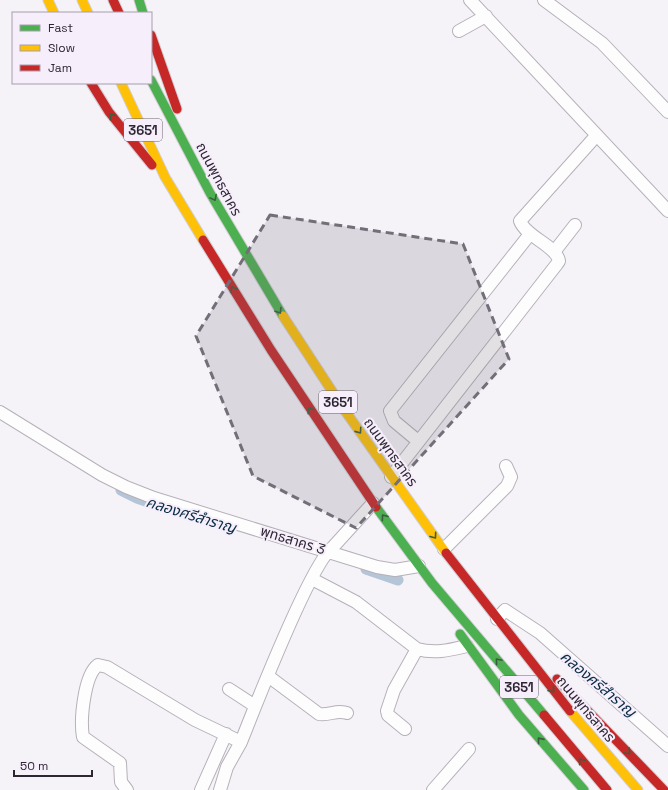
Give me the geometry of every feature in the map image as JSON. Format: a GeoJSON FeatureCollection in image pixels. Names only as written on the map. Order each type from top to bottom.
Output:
{"type":"FeatureCollection","features":[{"type":"Feature","properties":{"kind":"main road"},"geometry":{"type":"LineString","coordinates":[[48,0],[54,12]]}},
{"type":"Feature","properties":{"kind":"main road"},"geometry":{"type":"LineString","coordinates":[[82,0],[88,12]]}},
{"type":"Feature","properties":{"kind":"main road"},"geometry":{"type":"LineString","coordinates":[[113,0],[119,12]]}},
{"type":"Feature","properties":{"kind":"main road"},"geometry":{"type":"LineString","coordinates":[[139,0],[144,12]]}},
{"type":"Feature","properties":{"kind":"main road"},"geometry":{"type":"LineString","coordinates":[[152,38],[195,164]]}},
{"type":"Feature","properties":{"kind":"main road"},"geometry":{"type":"LineString","coordinates":[[152,63],[195,164]]}},
{"type":"Feature","properties":{"kind":"main road","name":"ถนนพุทธสาคร"},"geometry":{"type":"LineString","coordinates":[[152,82],[238,243],[310,361],[391,477],[499,623],[573,716],[638,790]]}},
{"type":"Feature","properties":{"kind":"main road"},"geometry":{"type":"LineString","coordinates":[[92,84],[124,132],[165,177]]}},
{"type":"Feature","properties":{"kind":"main road","name":"3651"},"geometry":{"type":"LineString","coordinates":[[121,84],[165,177],[271,350],[373,503],[432,583],[607,790]]}},
{"type":"Feature","properties":{"kind":"main road"},"geometry":{"type":"LineString","coordinates":[[123,114],[165,177]]}},
{"type":"Feature","properties":{"kind":"main road"},"geometry":{"type":"LineString","coordinates":[[432,583],[453,624],[467,646],[548,750],[584,790]]}},
{"type":"Feature","properties":{"kind":"main road"},"geometry":{"type":"LineString","coordinates":[[499,623],[579,701],[664,790]]}},
{"type":"Feature","properties":{"kind":"street"},"geometry":{"type":"LineString","coordinates":[[470,0],[668,211]]}},
{"type":"Feature","properties":{"kind":"street"},"geometry":{"type":"LineString","coordinates":[[544,0],[602,43],[668,112]]}},
{"type":"Feature","properties":{"kind":"street"},"geometry":{"type":"LineString","coordinates":[[459,31],[486,16]]}},
{"type":"Feature","properties":{"kind":"street"},"geometry":{"type":"LineString","coordinates":[[391,477],[557,264],[559,258],[554,252],[530,234],[521,224],[521,218],[596,136]]}},
{"type":"Feature","properties":{"kind":"street"},"geometry":{"type":"LineString","coordinates":[[554,252],[575,225]]}},
{"type":"Feature","properties":{"kind":"street"},"geometry":{"type":"LineString","coordinates":[[418,441],[394,421],[390,410],[530,234]]}},
{"type":"Feature","properties":{"kind":"street","name":"พุทธสาคร 3"},"geometry":{"type":"LineString","coordinates":[[0,412],[102,475],[126,487],[154,498],[378,567],[395,570],[419,566]]}},
{"type":"Feature","properties":{"kind":"street"},"geometry":{"type":"LineString","coordinates":[[444,549],[506,486],[511,477],[506,466]]}},
{"type":"Feature","properties":{"kind":"street"},"geometry":{"type":"LineString","coordinates":[[220,790],[227,767],[241,742],[268,676],[314,574],[327,551],[333,547],[373,503]]}},
{"type":"Feature","properties":{"kind":"street"},"geometry":{"type":"LineString","coordinates":[[314,574],[356,602],[417,649],[427,652],[444,652],[467,646]]}},
{"type":"Feature","properties":{"kind":"street"},"geometry":{"type":"LineString","coordinates":[[499,623],[505,610],[540,633],[668,746]]}},
{"type":"Feature","properties":{"kind":"street"},"geometry":{"type":"LineString","coordinates":[[405,729],[388,715],[387,712],[394,690],[417,649]]}},
{"type":"Feature","properties":{"kind":"street"},"geometry":{"type":"LineString","coordinates":[[127,790],[121,782],[120,763],[83,736],[82,715],[87,688],[91,672],[98,665],[107,667],[199,722],[241,742]]}},
{"type":"Feature","properties":{"kind":"street"},"geometry":{"type":"LineString","coordinates":[[268,676],[319,714],[324,715],[342,711],[347,713]]}},
{"type":"Feature","properties":{"kind":"street"},"geometry":{"type":"LineString","coordinates":[[229,689],[255,706]]}},
{"type":"Feature","properties":{"kind":"street"},"geometry":{"type":"LineString","coordinates":[[201,790],[226,734]]}},
{"type":"Feature","properties":{"kind":"street"},"geometry":{"type":"LineString","coordinates":[[433,790],[469,749]]}},
{"type":"Feature","properties":{"kind":"highlighted area"},"geometry":{"type":"Polygon","coordinates":[[[270,215],[463,244],[509,359],[356,528],[253,476],[196,336],[270,215]]]}},
{"type":"Feature","properties":{"kind":"waterway","name":"คลองศรีสำราญ"},"geometry":{"type":"LineString","coordinates":[[121,490],[137,498],[157,505]]}},
{"type":"Feature","properties":{"kind":"waterway","name":"คลองศรีสำราญ"},"geometry":{"type":"LineString","coordinates":[[366,569],[398,580]]}},
{"type":"Feature","properties":{"kind":"traffic: fast"},"geometry":{"type":"LineString","coordinates":[[139,0],[143,12]]}},
{"type":"Feature","properties":{"kind":"traffic: fast"},"geometry":{"type":"LineString","coordinates":[[152,82],[210,193],[283,316]]}},
{"type":"Feature","properties":{"kind":"traffic: fast"},"geometry":{"type":"LineString","coordinates":[[376,507],[432,583],[544,715]]}},
{"type":"Feature","properties":{"kind":"traffic: fast"},"geometry":{"type":"LineString","coordinates":[[460,634],[519,715],[584,790]]}},
{"type":"Feature","properties":{"kind":"traffic: slow"},"geometry":{"type":"LineString","coordinates":[[48,0],[54,12]]}},
{"type":"Feature","properties":{"kind":"traffic: slow"},"geometry":{"type":"LineString","coordinates":[[82,0],[88,12]]}},
{"type":"Feature","properties":{"kind":"traffic: slow"},"geometry":{"type":"LineString","coordinates":[[121,84],[165,177],[203,240]]}},
{"type":"Feature","properties":{"kind":"traffic: slow"},"geometry":{"type":"LineString","coordinates":[[283,316],[343,408],[446,553]]}},
{"type":"Feature","properties":{"kind":"traffic: slow"},"geometry":{"type":"LineString","coordinates":[[570,711],[638,790]]}},
{"type":"Feature","properties":{"kind":"traffic: jam"},"geometry":{"type":"LineString","coordinates":[[113,0],[119,12]]}},
{"type":"Feature","properties":{"kind":"traffic: jam"},"geometry":{"type":"LineString","coordinates":[[152,38],[177,109]]}},
{"type":"Feature","properties":{"kind":"traffic: jam"},"geometry":{"type":"LineString","coordinates":[[92,84],[109,112],[152,165]]}},
{"type":"Feature","properties":{"kind":"traffic: jam"},"geometry":{"type":"LineString","coordinates":[[203,240],[271,350],[376,507]]}},
{"type":"Feature","properties":{"kind":"traffic: jam"},"geometry":{"type":"LineString","coordinates":[[446,553],[570,711]]}},
{"type":"Feature","properties":{"kind":"traffic: jam"},"geometry":{"type":"LineString","coordinates":[[557,679],[664,790]]}},
{"type":"Feature","properties":{"kind":"traffic: jam"},"geometry":{"type":"LineString","coordinates":[[544,715],[607,790]]}}]}
